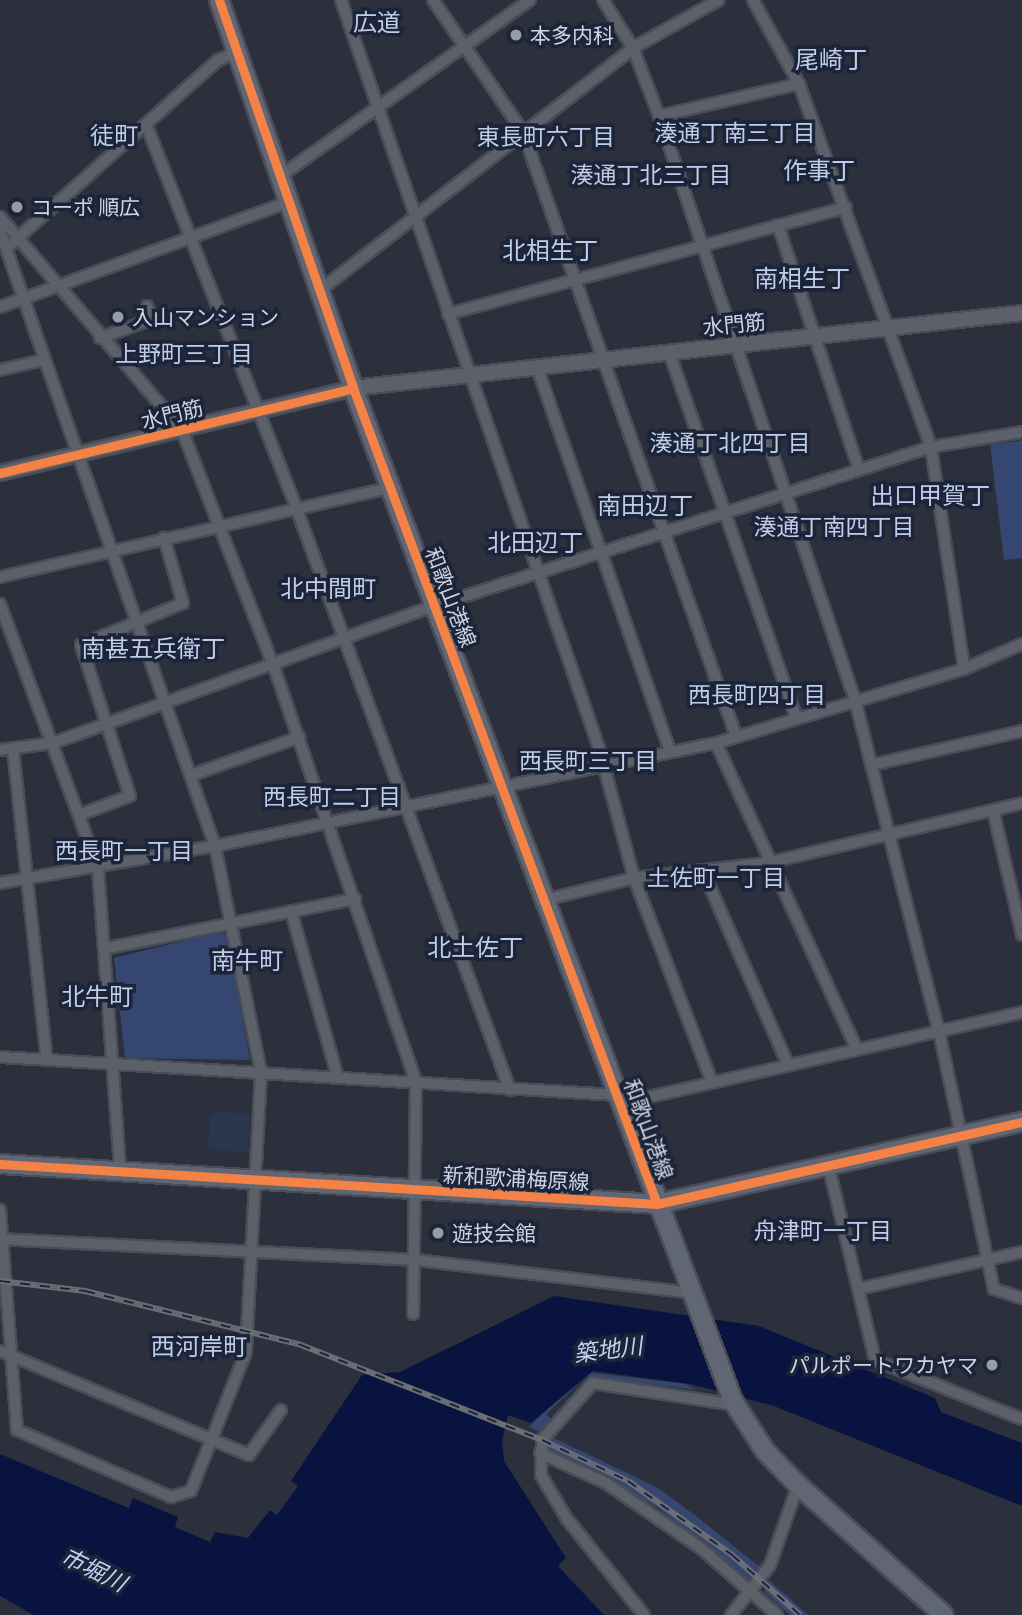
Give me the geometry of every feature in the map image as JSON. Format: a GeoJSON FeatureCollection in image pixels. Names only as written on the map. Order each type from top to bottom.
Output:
{"type":"FeatureCollection","features":[{"type":"Feature","properties":{"kind":"main road","name":"和歌山港線"},"geometry":{"type":"LineString","coordinates":[[219,0],[353,388],[437,605],[657,1204],[734,1403],[798,1485],[944,1615]]}},
{"type":"Feature","properties":{"kind":"main road","name":"新和歌浦梅原線"},"geometry":{"type":"LineString","coordinates":[[0,1164],[120,1169],[657,1204],[829,1168],[1022,1122]]}},
{"type":"Feature","properties":{"kind":"street"},"geometry":{"type":"LineString","coordinates":[[341,0],[375,108],[540,576],[635,878],[712,1082]]}},
{"type":"Feature","properties":{"kind":"street"},"geometry":{"type":"LineString","coordinates":[[433,0],[523,132],[669,534],[736,736]]}},
{"type":"Feature","properties":{"kind":"street"},"geometry":{"type":"LineString","coordinates":[[279,177],[530,0]]}},
{"type":"Feature","properties":{"kind":"street"},"geometry":{"type":"LineString","coordinates":[[603,0],[633,48],[659,116],[855,700],[939,1031],[994,1289],[1022,1298]]}},
{"type":"Feature","properties":{"kind":"street"},"geometry":{"type":"LineString","coordinates":[[319,291],[633,48],[719,0]]}},
{"type":"Feature","properties":{"kind":"street"},"geometry":{"type":"LineString","coordinates":[[753,0],[799,84],[846,206],[931,447],[964,669]]}},
{"type":"Feature","properties":{"kind":"street"},"geometry":{"type":"LineString","coordinates":[[5,247],[218,60],[237,52]]}},
{"type":"Feature","properties":{"kind":"street"},"geometry":{"type":"LineString","coordinates":[[659,116],[799,84]]}},
{"type":"Feature","properties":{"kind":"street"},"geometry":{"type":"LineString","coordinates":[[146,124],[297,510],[510,1090]]}},
{"type":"Feature","properties":{"kind":"street"},"geometry":{"type":"LineString","coordinates":[[0,307],[22,296],[190,239],[288,202]]}},
{"type":"Feature","properties":{"kind":"street"},"geometry":{"type":"LineString","coordinates":[[448,314],[576,277],[846,206]]}},
{"type":"Feature","properties":{"kind":"street"},"geometry":{"type":"LineString","coordinates":[[0,216],[53,286],[182,430],[274,667],[332,822],[416,1082],[416,1260],[413,1314]]}},
{"type":"Feature","properties":{"kind":"street"},"geometry":{"type":"LineString","coordinates":[[778,225],[859,470]]}},
{"type":"Feature","properties":{"kind":"street"},"geometry":{"type":"LineString","coordinates":[[0,231],[5,247],[5,264],[22,296],[107,552],[192,775],[215,846],[261,1073],[246,1352],[191,1491],[170,1497],[17,1430],[4,1353],[0,1210]]}},
{"type":"Feature","properties":{"kind":"street"},"geometry":{"type":"LineString","coordinates":[[100,338],[152,319],[148,306]]}},
{"type":"Feature","properties":{"kind":"street","name":"水門筋"},"geometry":{"type":"LineString","coordinates":[[0,473],[353,388],[1022,313]]}},
{"type":"Feature","properties":{"kind":"street"},"geometry":{"type":"LineString","coordinates":[[669,352],[796,717]]}},
{"type":"Feature","properties":{"kind":"street"},"geometry":{"type":"LineString","coordinates":[[0,370],[43,360]]}},
{"type":"Feature","properties":{"kind":"street"},"geometry":{"type":"LineString","coordinates":[[537,367],[670,751]]}},
{"type":"Feature","properties":{"kind":"street"},"geometry":{"type":"LineString","coordinates":[[0,750],[53,743],[345,643],[437,605],[603,556],[931,447],[1022,432]]}},
{"type":"Feature","properties":{"kind":"street"},"geometry":{"type":"LineString","coordinates":[[0,577],[219,523],[297,510],[390,488]]}},
{"type":"Feature","properties":{"kind":"street"},"geometry":{"type":"LineString","coordinates":[[79,815],[130,796],[81,645],[183,603],[164,538]]}},
{"type":"Feature","properties":{"kind":"street"},"geometry":{"type":"LineString","coordinates":[[0,604],[98,869],[107,948],[120,1169]]}},
{"type":"Feature","properties":{"kind":"street"},"geometry":{"type":"LineString","coordinates":[[0,883],[98,869],[716,743],[964,669],[1022,643]]}},
{"type":"Feature","properties":{"kind":"street"},"geometry":{"type":"LineString","coordinates":[[871,765],[1022,731]]}},
{"type":"Feature","properties":{"kind":"street"},"geometry":{"type":"LineString","coordinates":[[192,775],[300,737]]}},
{"type":"Feature","properties":{"kind":"street"},"geometry":{"type":"LineString","coordinates":[[716,743],[767,863],[857,1049]]}},
{"type":"Feature","properties":{"kind":"street"},"geometry":{"type":"LineString","coordinates":[[13,748],[47,1060]]}},
{"type":"Feature","properties":{"kind":"street"},"geometry":{"type":"LineString","coordinates":[[544,900],[635,878],[767,863],[1022,803]]}},
{"type":"Feature","properties":{"kind":"street"},"geometry":{"type":"LineString","coordinates":[[993,810],[1022,935]]}},
{"type":"Feature","properties":{"kind":"street"},"geometry":{"type":"LineString","coordinates":[[703,871],[788,1065]]}},
{"type":"Feature","properties":{"kind":"street"},"geometry":{"type":"LineString","coordinates":[[107,948],[355,899]]}},
{"type":"Feature","properties":{"kind":"street"},"geometry":{"type":"LineString","coordinates":[[291,911],[338,1078]]}},
{"type":"Feature","properties":{"kind":"street"},"geometry":{"type":"LineString","coordinates":[[0,1057],[649,1097],[1022,1012]]}},
{"type":"Feature","properties":{"kind":"street"},"geometry":{"type":"LineString","coordinates":[[829,1168],[878,1364],[1022,1419]]}},
{"type":"Feature","properties":{"kind":"street"},"geometry":{"type":"LineString","coordinates":[[2,1239],[416,1260],[691,1293]]}},
{"type":"Feature","properties":{"kind":"street"},"geometry":{"type":"LineString","coordinates":[[858,1289],[1022,1252]]}},
{"type":"Feature","properties":{"kind":"street"},"geometry":{"type":"LineString","coordinates":[[4,1353],[249,1455],[281,1410]]}},
{"type":"Feature","properties":{"kind":"street"},"geometry":{"type":"LineString","coordinates":[[645,1615],[567,1519],[541,1475],[540,1453],[546,1433],[593,1383],[734,1403]]}},
{"type":"Feature","properties":{"kind":"street"},"geometry":{"type":"LineString","coordinates":[[540,1453],[606,1483],[751,1591],[777,1615]]}},
{"type":"Feature","properties":{"kind":"street"},"geometry":{"type":"LineString","coordinates":[[731,1615],[770,1566],[798,1485]]}},
{"type":"Feature","properties":{"kind":"shaded area"},"geometry":{"type":"Polygon","coordinates":[[[1022,440],[1022,558],[1004,560],[990,445],[1022,440]]]}},
{"type":"Feature","properties":{"kind":"shaded area"},"geometry":{"type":"Polygon","coordinates":[[[220,932],[227,936],[250,1060],[125,1058],[114,958],[220,932]]]}},
{"type":"Feature","properties":{"kind":"shaded area"},"geometry":{"type":"Polygon","coordinates":[[[221,1112],[250,1114],[249,1152],[208,1150],[210,1115],[221,1112]]]}},
{"type":"Feature","properties":{"kind":"shaded area"},"geometry":{"type":"Polygon","coordinates":[[[585,1372],[686,1384],[696,1390],[587,1376],[546,1414],[553,1421],[542,1433],[529,1427],[585,1372]]]}},
{"type":"Feature","properties":{"kind":"shaded area"},"geometry":{"type":"Polygon","coordinates":[[[552,1437],[658,1488],[696,1516],[761,1568],[751,1584],[657,1507],[547,1450],[552,1437]]]}},
{"type":"Feature","properties":{"kind":"shaded area"},"geometry":{"type":"Polygon","coordinates":[[[769,1580],[808,1615],[790,1615],[764,1592],[769,1580]]]}},
{"type":"Feature","properties":{"kind":"water"},"geometry":{"type":"Polygon","coordinates":[[[554,1296],[759,1326],[935,1398],[941,1412],[1022,1443],[1022,1506],[774,1406],[690,1384],[593,1371],[531,1423],[508,1415],[502,1442],[504,1461],[566,1558],[558,1566],[604,1615],[34,1615],[0,1596],[0,1454],[129,1508],[133,1498],[178,1517],[175,1527],[210,1542],[215,1532],[248,1538],[270,1510],[277,1515],[298,1486],[291,1481],[362,1375],[400,1372],[554,1296]]]}},
{"type":"Feature","properties":{"kind":"railway"},"geometry":{"type":"LineString","coordinates":[[0,1281],[85,1291],[301,1345],[542,1440],[628,1481],[732,1555],[800,1615]]}},
{"type":"Feature","properties":{"kind":"cycle path"},"geometry":{"type":"LineString","coordinates":[[219,0],[353,388],[657,1204]]}},
{"type":"Feature","properties":{"kind":"cycle path"},"geometry":{"type":"LineString","coordinates":[[0,473],[353,388]]}},
{"type":"Feature","properties":{"kind":"cycle path"},"geometry":{"type":"LineString","coordinates":[[0,1164],[657,1204],[1022,1122]]}},
{"type":"Feature","properties":{"kind":"place","name":"本多内科"},"geometry":{"type":"Point","coordinates":[516,35]}},
{"type":"Feature","properties":{"kind":"place","name":"コーポ 順広"},"geometry":{"type":"Point","coordinates":[17,207]}},
{"type":"Feature","properties":{"kind":"place","name":"入山マンション"},"geometry":{"type":"Point","coordinates":[118,317]}},
{"type":"Feature","properties":{"kind":"place","name":"遊技会館"},"geometry":{"type":"Point","coordinates":[438,1233]}},
{"type":"Feature","properties":{"kind":"place","name":"パルポートワカヤマ"},"geometry":{"type":"Point","coordinates":[992,1365]}},
{"type":"Feature","properties":{"kind":"district","name":"広道"},"geometry":{"type":"Point","coordinates":[377,22]}},
{"type":"Feature","properties":{"kind":"district","name":"尾崎丁"},"geometry":{"type":"Point","coordinates":[831,59]}},
{"type":"Feature","properties":{"kind":"district","name":"湊通丁南三丁目"},"geometry":{"type":"Point","coordinates":[735,132]}},
{"type":"Feature","properties":{"kind":"district","name":"徒町"},"geometry":{"type":"Point","coordinates":[114,135]}},
{"type":"Feature","properties":{"kind":"district","name":"東長町六丁目"},"geometry":{"type":"Point","coordinates":[546,136]}},
{"type":"Feature","properties":{"kind":"district","name":"作事丁"},"geometry":{"type":"Point","coordinates":[819,170]}},
{"type":"Feature","properties":{"kind":"district","name":"湊通丁北三丁目"},"geometry":{"type":"Point","coordinates":[651,174]}},
{"type":"Feature","properties":{"kind":"district","name":"北相生丁"},"geometry":{"type":"Point","coordinates":[550,250]}},
{"type":"Feature","properties":{"kind":"district","name":"南相生丁"},"geometry":{"type":"Point","coordinates":[802,278]}},
{"type":"Feature","properties":{"kind":"district","name":"上野町三丁目"},"geometry":{"type":"Point","coordinates":[184,353]}},
{"type":"Feature","properties":{"kind":"district","name":"湊通丁北四丁目"},"geometry":{"type":"Point","coordinates":[730,442]}},
{"type":"Feature","properties":{"kind":"district","name":"出口甲賀丁"},"geometry":{"type":"Point","coordinates":[930,495]}},
{"type":"Feature","properties":{"kind":"district","name":"南田辺丁"},"geometry":{"type":"Point","coordinates":[645,505]}},
{"type":"Feature","properties":{"kind":"district","name":"湊通丁南四丁目"},"geometry":{"type":"Point","coordinates":[834,526]}},
{"type":"Feature","properties":{"kind":"district","name":"北田辺丁"},"geometry":{"type":"Point","coordinates":[535,542]}},
{"type":"Feature","properties":{"kind":"district","name":"北中間町"},"geometry":{"type":"Point","coordinates":[328,588]}},
{"type":"Feature","properties":{"kind":"district","name":"南甚五兵衛丁"},"geometry":{"type":"Point","coordinates":[153,648]}},
{"type":"Feature","properties":{"kind":"district","name":"西長町四丁目"},"geometry":{"type":"Point","coordinates":[757,694]}},
{"type":"Feature","properties":{"kind":"district","name":"西長町三丁目"},"geometry":{"type":"Point","coordinates":[588,760]}},
{"type":"Feature","properties":{"kind":"district","name":"西長町二丁目"},"geometry":{"type":"Point","coordinates":[332,796]}},
{"type":"Feature","properties":{"kind":"district","name":"西長町一丁目"},"geometry":{"type":"Point","coordinates":[124,850]}},
{"type":"Feature","properties":{"kind":"district","name":"土佐町一丁目"},"geometry":{"type":"Point","coordinates":[716,877]}},
{"type":"Feature","properties":{"kind":"district","name":"北土佐丁"},"geometry":{"type":"Point","coordinates":[475,947]}},
{"type":"Feature","properties":{"kind":"district","name":"南牛町"},"geometry":{"type":"Point","coordinates":[247,960]}},
{"type":"Feature","properties":{"kind":"district","name":"北牛町"},"geometry":{"type":"Point","coordinates":[97,996]}},
{"type":"Feature","properties":{"kind":"district","name":"舟津町一丁目"},"geometry":{"type":"Point","coordinates":[823,1230]}},
{"type":"Feature","properties":{"kind":"district","name":"西河岸町"},"geometry":{"type":"Point","coordinates":[199,1346]}},
{"type":"Feature","properties":{"kind":"water label","name":"築地川"},"geometry":{"type":"Point","coordinates":[608,1349]}},
{"type":"Feature","properties":{"kind":"water label","name":"市堀川"},"geometry":{"type":"Point","coordinates":[94,1569]}}]}
